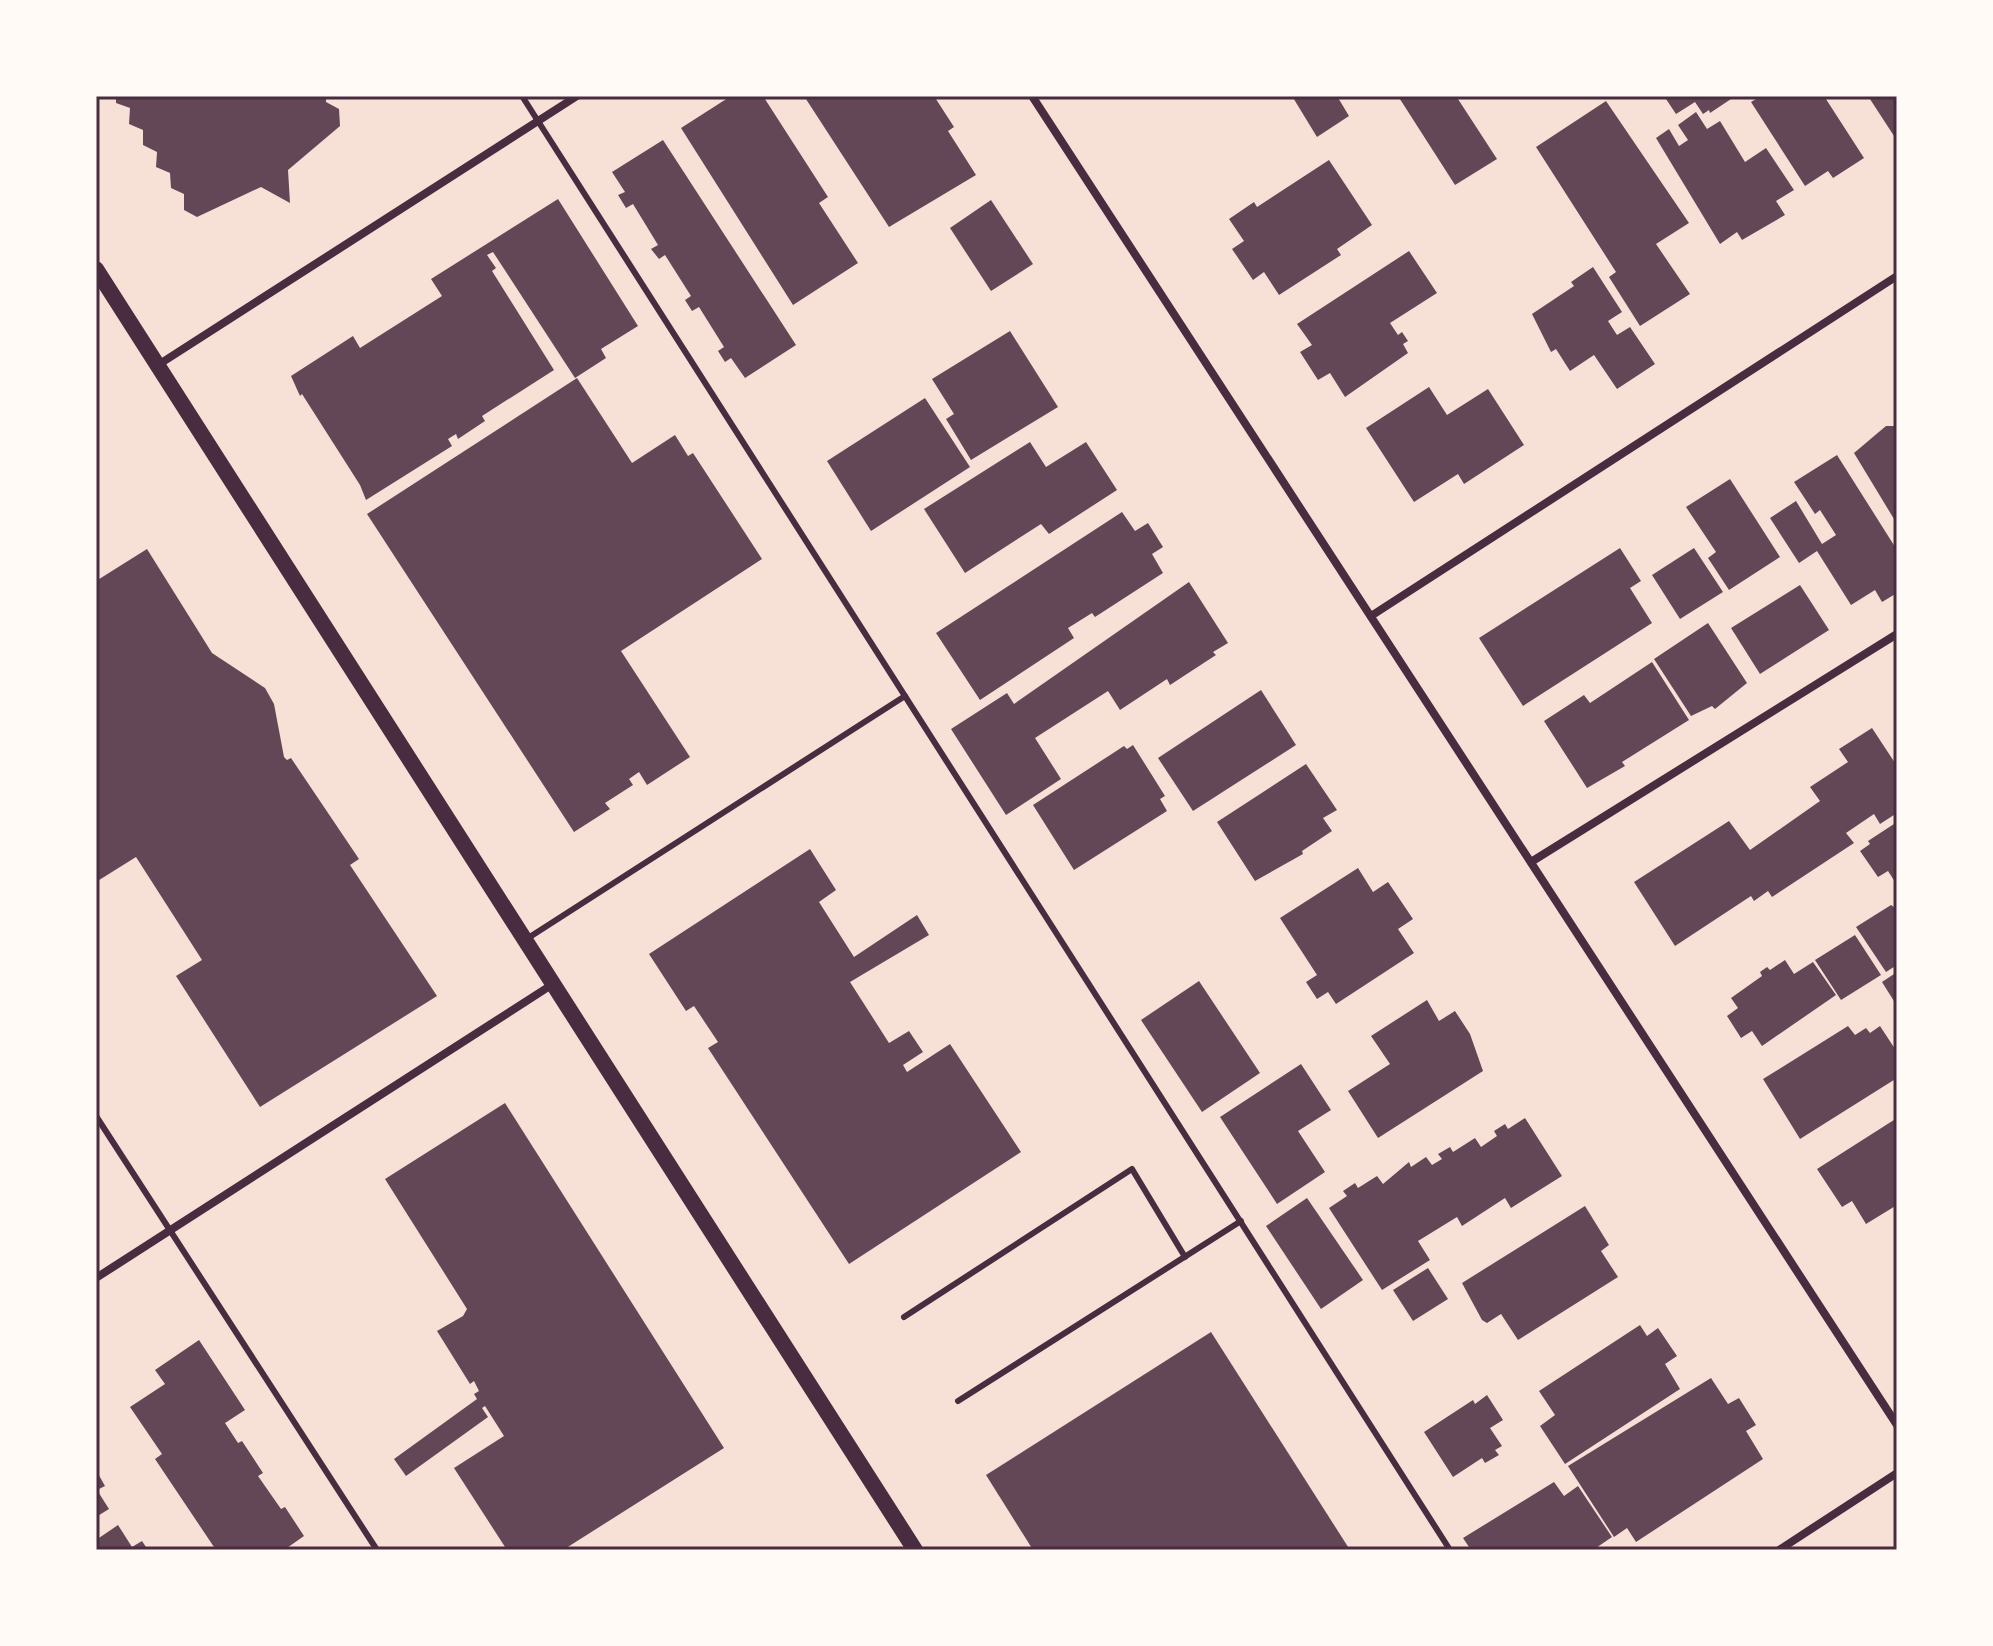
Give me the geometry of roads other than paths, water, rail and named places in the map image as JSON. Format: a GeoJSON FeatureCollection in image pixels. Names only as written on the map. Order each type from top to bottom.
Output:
{"type":"FeatureCollection","features":[{"type":"Feature","properties":{"kind":"main road"},"geometry":{"type":"LineString","coordinates":[[96,269],[915,1550]]}},
{"type":"Feature","properties":{"kind":"street"},"geometry":{"type":"LineString","coordinates":[[157,366],[577,96]]}},
{"type":"Feature","properties":{"kind":"street"},"geometry":{"type":"LineString","coordinates":[[1032,96],[1897,1425]]}},
{"type":"Feature","properties":{"kind":"street"},"geometry":{"type":"LineString","coordinates":[[1371,616],[1897,276]]}},
{"type":"Feature","properties":{"kind":"street"},"geometry":{"type":"LineString","coordinates":[[1531,862],[1897,634]]}},
{"type":"Feature","properties":{"kind":"street"},"geometry":{"type":"LineString","coordinates":[[96,1278],[553,984]]}},
{"type":"Feature","properties":{"kind":"street"},"geometry":{"type":"LineString","coordinates":[[1779,1550],[1897,1473]]}},
{"type":"Feature","properties":{"kind":"lane"},"geometry":{"type":"LineString","coordinates":[[522,96],[1450,1550]]}},
{"type":"Feature","properties":{"kind":"lane"},"geometry":{"type":"LineString","coordinates":[[525,940],[905,696]]}},
{"type":"Feature","properties":{"kind":"lane"},"geometry":{"type":"LineString","coordinates":[[96,1116],[377,1550]]}},
{"type":"Feature","properties":{"kind":"lane"},"geometry":{"type":"LineString","coordinates":[[904,1317],[1132,1169],[1185,1257]]}},
{"type":"Feature","properties":{"kind":"lane"},"geometry":{"type":"LineString","coordinates":[[958,1401],[1241,1221]]}}]}
